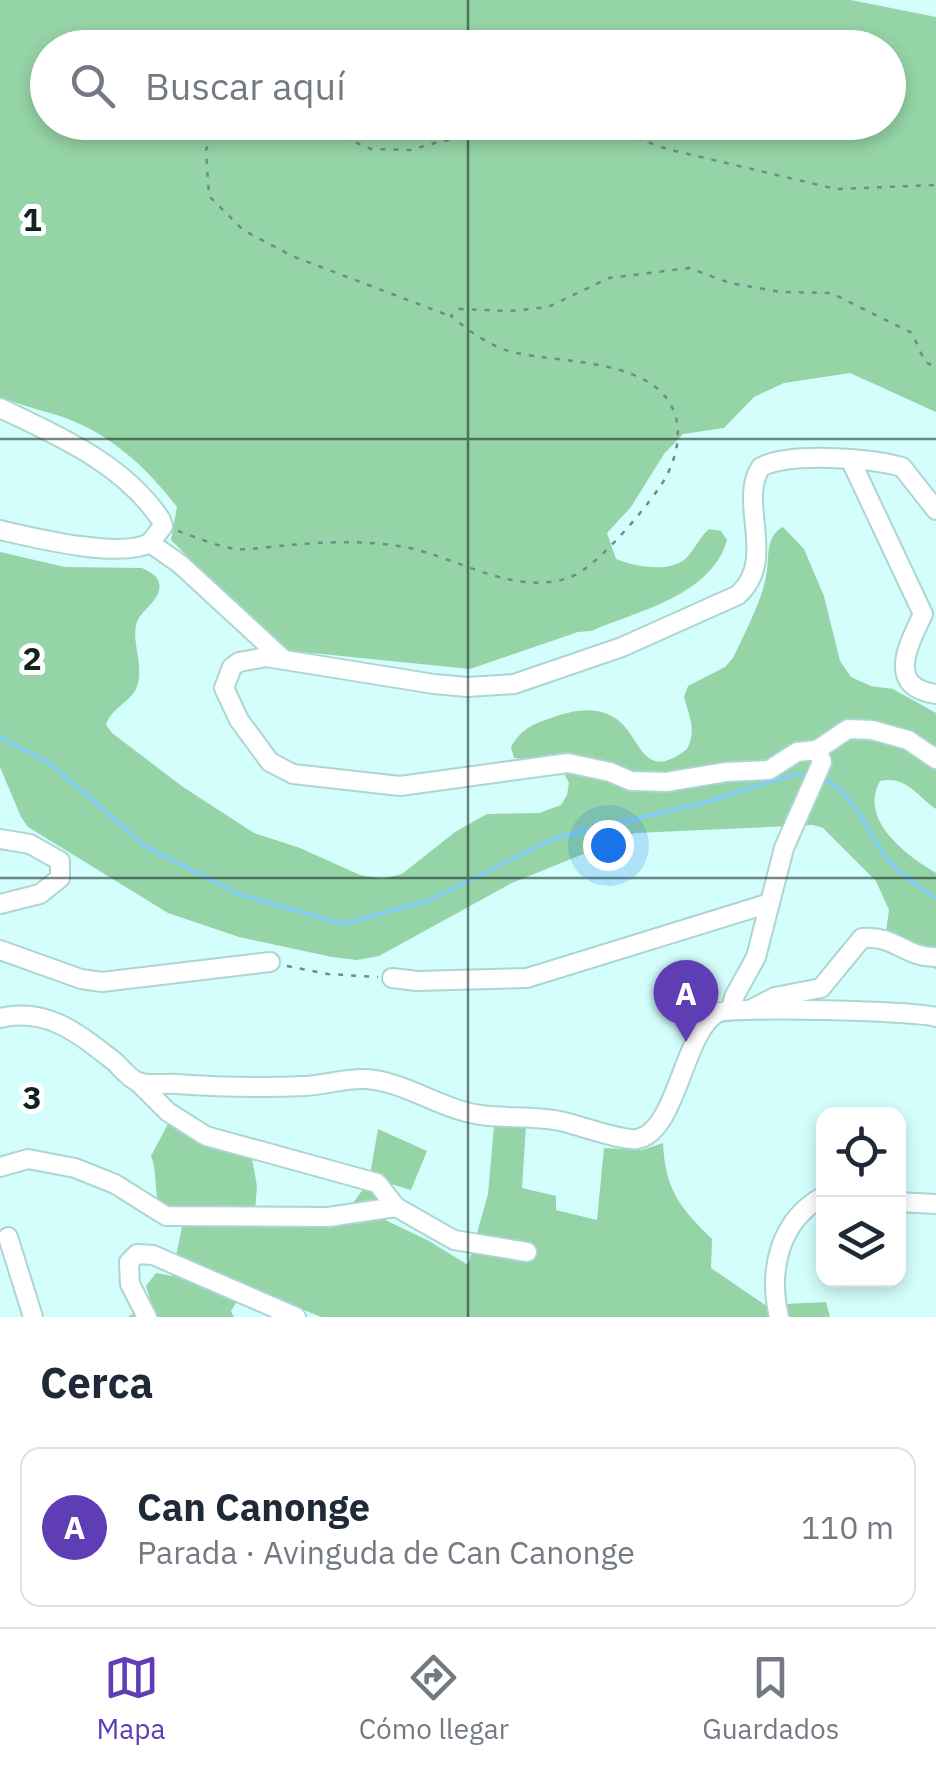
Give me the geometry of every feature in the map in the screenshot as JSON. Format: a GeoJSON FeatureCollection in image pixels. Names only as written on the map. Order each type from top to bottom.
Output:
{"type":"FeatureCollection","features":[{"type":"Feature","properties":{"kind":"street"},"geometry":{"type":"LineString","coordinates":[[0,408],[84,451],[120,475],[158,515],[162,526],[150,542],[140,547],[63,544],[0,530]]}},
{"type":"Feature","properties":{"kind":"street"},"geometry":{"type":"LineString","coordinates":[[819,756],[797,752],[769,770],[666,782],[630,781],[568,762],[400,786],[293,774],[270,762],[251,739],[224,688],[232,666],[239,662],[282,658],[401,680],[467,687],[514,684],[622,646],[738,595],[750,584],[754,570],[754,482],[757,472],[777,461],[850,459],[902,466],[936,510]]}},
{"type":"Feature","properties":{"kind":"street"},"geometry":{"type":"LineString","coordinates":[[850,459],[924,614],[906,652],[904,670],[910,681],[936,694]]}},
{"type":"Feature","properties":{"kind":"street"},"geometry":{"type":"LineString","coordinates":[[150,542],[180,564],[282,658]]}},
{"type":"Feature","properties":{"kind":"street"},"geometry":{"type":"LineString","coordinates":[[731,1010],[756,957],[784,848],[819,756],[848,728],[908,740],[936,759]]}},
{"type":"Feature","properties":{"kind":"street"},"geometry":{"type":"LineString","coordinates":[[0,839],[30,844],[60,861],[60,878],[40,894],[0,904]]}},
{"type":"Feature","properties":{"kind":"street"},"geometry":{"type":"LineString","coordinates":[[392,978],[528,978],[770,903]]}},
{"type":"Feature","properties":{"kind":"street"},"geometry":{"type":"LineString","coordinates":[[752,1009],[775,997],[821,988],[862,938],[880,936],[922,957],[936,957]]}},
{"type":"Feature","properties":{"kind":"street"},"geometry":{"type":"LineString","coordinates":[[0,950],[80,979],[102,982],[270,962]]}},
{"type":"Feature","properties":{"kind":"street"},"geometry":{"type":"LineString","coordinates":[[138,1082],[228,1088],[309,1086],[362,1079],[400,1084],[432,1102],[481,1115],[540,1116],[636,1140],[651,1132],[669,1106],[706,1024],[716,1014],[752,1009],[903,1011],[936,1017]]}},
{"type":"Feature","properties":{"kind":"street"},"geometry":{"type":"LineString","coordinates":[[0,1018],[21,1013],[64,1025],[138,1082],[168,1112],[206,1136],[377,1183],[396,1207],[454,1240],[527,1252]]}},
{"type":"Feature","properties":{"kind":"street"},"geometry":{"type":"LineString","coordinates":[[0,1167],[28,1159],[75,1168],[115,1184],[166,1216],[328,1217],[396,1207]]}},
{"type":"Feature","properties":{"kind":"street"},"geometry":{"type":"LineString","coordinates":[[780,1317],[774,1266],[786,1230],[823,1197]]}},
{"type":"Feature","properties":{"kind":"street"},"geometry":{"type":"LineString","coordinates":[[906,1202],[936,1204]]}},
{"type":"Feature","properties":{"kind":"street"},"geometry":{"type":"LineString","coordinates":[[8,1237],[33,1317]]}},
{"type":"Feature","properties":{"kind":"street"},"geometry":{"type":"LineString","coordinates":[[146,1317],[130,1284],[129,1262],[137,1254],[153,1255],[296,1317]]}},
{"type":"Feature","properties":{"kind":"path"},"geometry":{"type":"LineString","coordinates":[[162,526],[235,549],[322,542],[400,546],[506,579],[559,580],[594,563],[666,476],[679,437],[675,412],[661,392],[638,376],[514,352],[486,342],[451,316],[329,272],[243,230],[209,196],[206,150],[210,140]]}},
{"type":"Feature","properties":{"kind":"path"},"geometry":{"type":"LineString","coordinates":[[350,140],[371,149],[410,150],[449,140]]}},
{"type":"Feature","properties":{"kind":"path"},"geometry":{"type":"LineString","coordinates":[[642,140],[836,189],[936,185]]}},
{"type":"Feature","properties":{"kind":"path"},"geometry":{"type":"LineString","coordinates":[[451,316],[460,309],[511,311],[548,307],[609,278],[689,268],[730,284],[781,292],[832,293],[912,333],[925,362],[936,367]]}},
{"type":"Feature","properties":{"kind":"path"},"geometry":{"type":"LineString","coordinates":[[270,962],[328,974],[392,978]]}},
{"type":"Feature","properties":{"kind":"green space"},"geometry":{"type":"Polygon","coordinates":[[[0,0],[851,0],[936,17],[936,412],[850,373],[784,383],[754,397],[724,428],[683,434],[664,454],[631,507],[607,533],[616,559],[664,567],[681,562],[709,529],[721,531],[727,540],[706,575],[651,608],[470,669],[282,650],[171,540],[177,507],[140,465],[78,423],[0,397],[0,0]]]}},
{"type":"Feature","properties":{"kind":"green space"},"geometry":{"type":"Polygon","coordinates":[[[783,527],[804,549],[824,596],[840,661],[851,677],[871,686],[893,689],[936,713],[936,809],[911,788],[889,780],[880,781],[875,809],[880,823],[900,847],[936,873],[936,969],[907,958],[890,941],[886,931],[889,910],[876,881],[823,828],[813,825],[635,833],[512,883],[379,956],[357,960],[332,957],[239,937],[168,913],[28,827],[0,767],[0,552],[65,567],[142,568],[157,578],[159,589],[136,625],[138,681],[133,694],[106,725],[112,733],[183,787],[254,833],[360,875],[382,879],[402,874],[455,832],[487,814],[539,813],[561,805],[569,783],[564,773],[546,760],[514,758],[511,747],[524,731],[540,722],[577,711],[600,712],[624,725],[651,759],[672,759],[687,749],[692,729],[684,697],[688,686],[725,667],[733,658],[761,595],[770,542],[783,527]]]}},
{"type":"Feature","properties":{"kind":"green space"},"geometry":{"type":"Polygon","coordinates":[[[170,1120],[211,1144],[252,1159],[257,1186],[254,1226],[351,1223],[353,1203],[369,1181],[378,1129],[427,1151],[411,1190],[387,1183],[379,1217],[468,1265],[488,1194],[494,1126],[526,1126],[522,1188],[556,1196],[556,1210],[597,1220],[604,1148],[642,1150],[663,1143],[667,1173],[676,1197],[712,1239],[711,1268],[765,1305],[826,1302],[830,1317],[321,1317],[246,1286],[231,1311],[234,1317],[128,1317],[151,1302],[146,1286],[156,1273],[172,1276],[184,1217],[158,1201],[151,1156],[170,1120]]]}},
{"type":"Feature","properties":{"kind":"waterway"},"geometry":{"type":"LineString","coordinates":[[0,737],[51,764],[145,846],[241,895],[343,924],[427,901],[557,837],[707,802],[795,774],[811,777]]}},
{"type":"Feature","properties":{"kind":"waterway"},"geometry":{"type":"LineString","coordinates":[[820,778],[849,800],[891,863],[936,898]]}},
{"type":"Feature","properties":{"kind":"place","name":"Can Canonge"},"geometry":{"type":"Point","coordinates":[686,1042]}}]}
